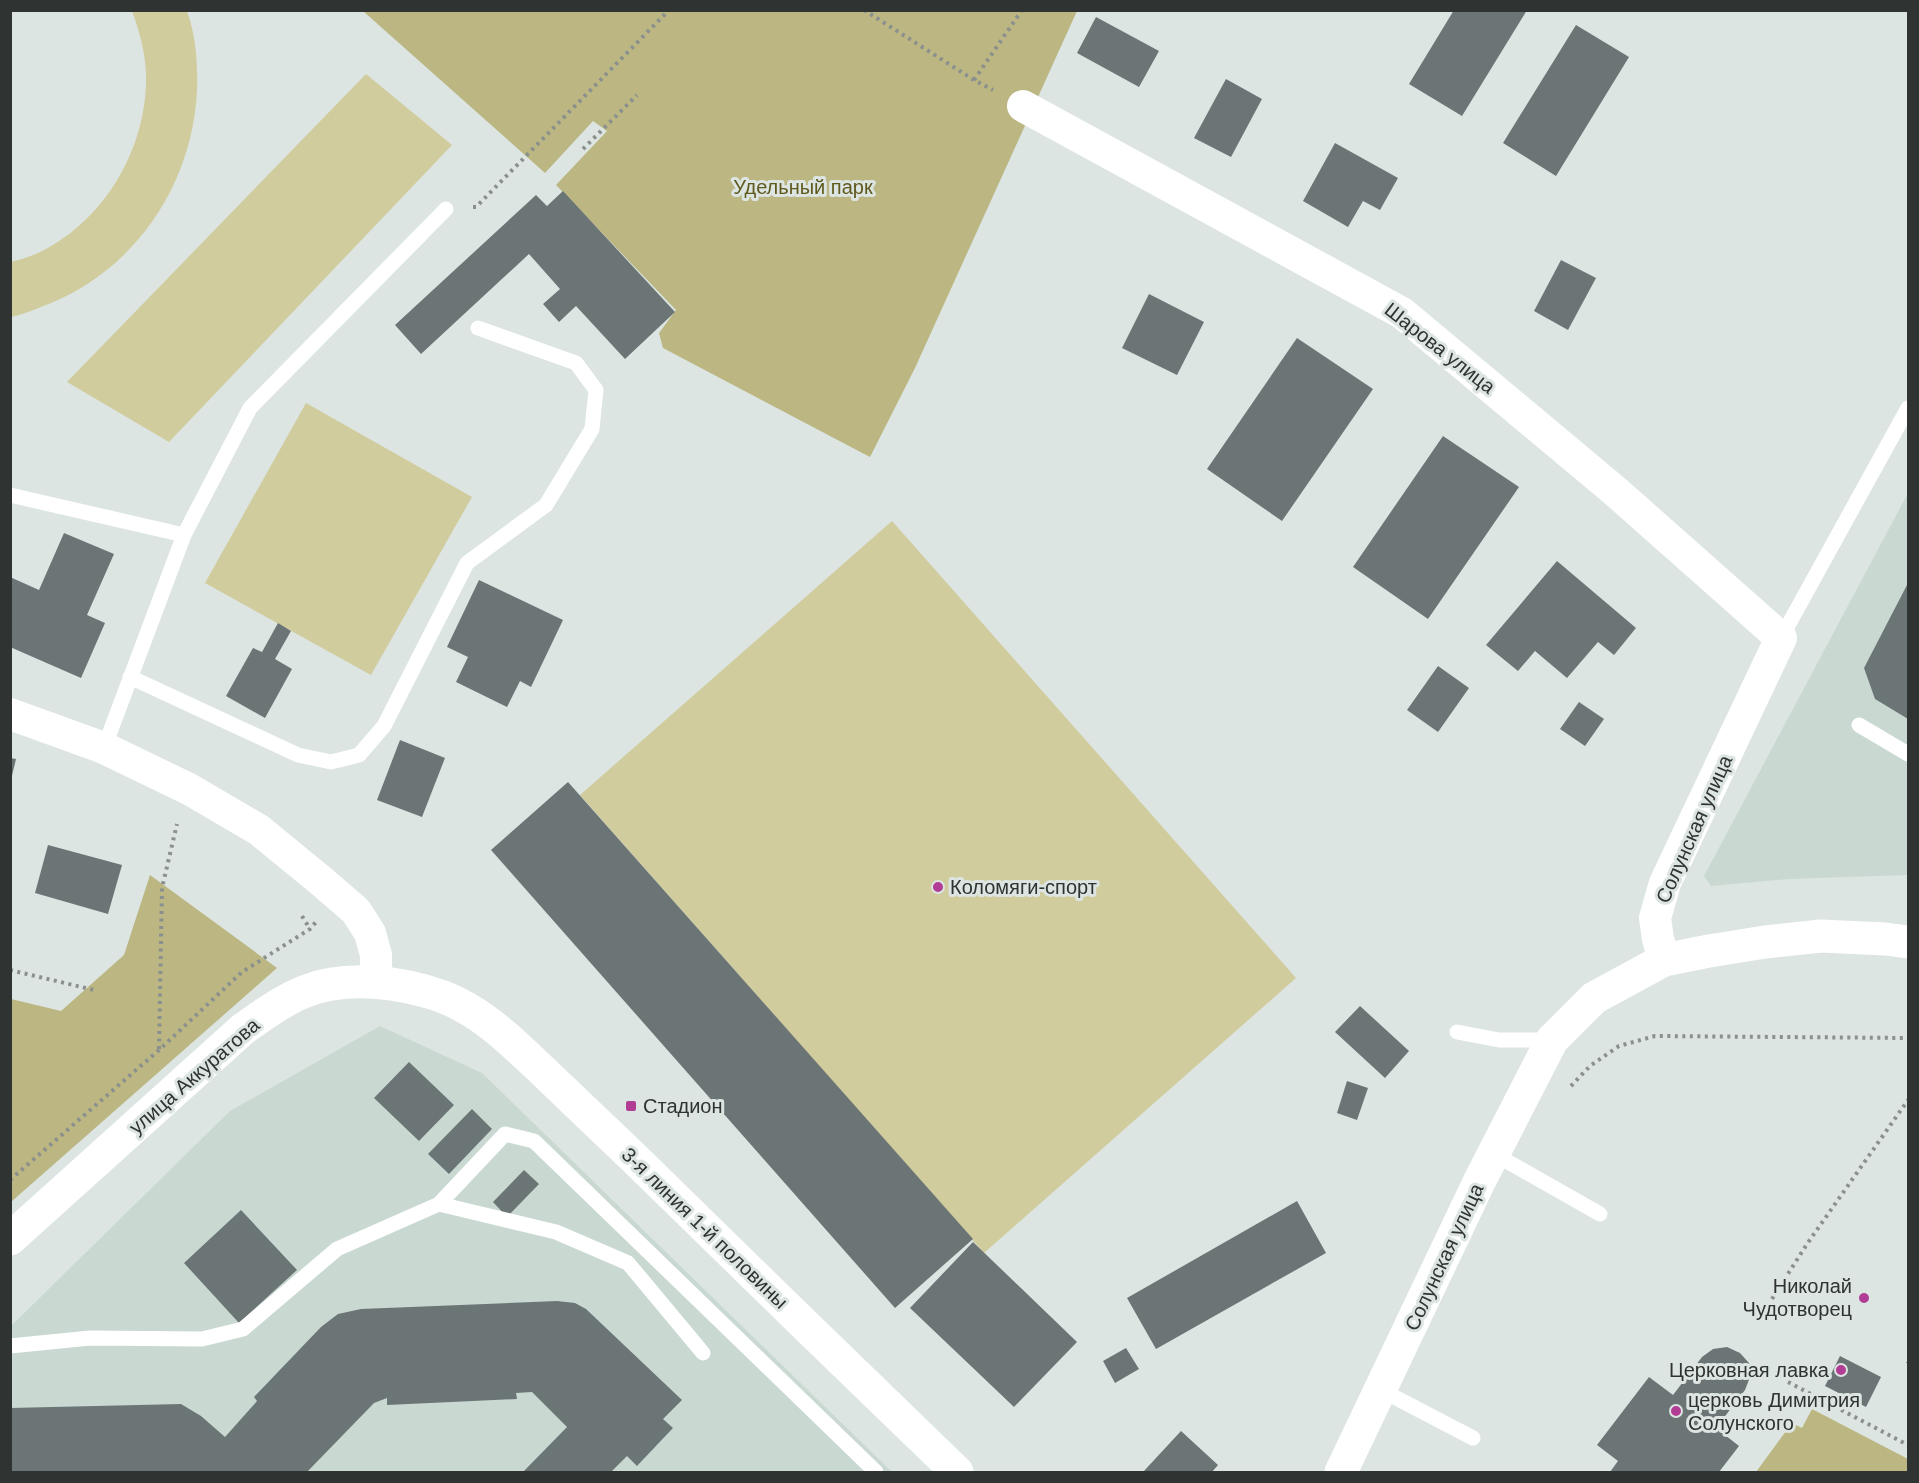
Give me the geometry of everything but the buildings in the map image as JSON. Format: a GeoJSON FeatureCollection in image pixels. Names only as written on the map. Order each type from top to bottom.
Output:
{"type":"FeatureCollection","features":[{"type":"Feature","properties":{"kind":"street","name":"Шарова улица"},"geometry":{"type":"LineString","coordinates":[[1023,106],[1402,313],[1616,491],[1781,638]]}},
{"type":"Feature","properties":{"kind":"street","name":"Солунская улица"},"geometry":{"type":"LineString","coordinates":[[1341,1473],[1494,1154],[1552,1040],[1594,998],[1664,960],[1655,918],[1665,883],[1781,638]]}},
{"type":"Feature","properties":{"kind":"street"},"geometry":{"type":"LineString","coordinates":[[10,714],[104,748],[189,789],[260,830],[356,911],[370,933],[376,955],[376,983]]}},
{"type":"Feature","properties":{"kind":"street"},"geometry":{"type":"LineString","coordinates":[[1664,960],[1765,942],[1821,936],[1908,942]]}},
{"type":"Feature","properties":{"kind":"street","name":"улица Аккуратова"},"geometry":{"type":"LineString","coordinates":[[10,1239],[251,1023],[274,1007],[306,991],[342,982],[409,986],[443,997]]}},
{"type":"Feature","properties":{"kind":"street","name":"3-я линия 1-й половины"},"geometry":{"type":"LineString","coordinates":[[443,997],[475,1013],[502,1032],[957,1473]]}},
{"type":"Feature","properties":{"kind":"lane"},"geometry":{"type":"LineString","coordinates":[[104,748],[184,535],[250,408],[446,208]]}},
{"type":"Feature","properties":{"kind":"lane"},"geometry":{"type":"LineString","coordinates":[[130,677],[298,755],[332,762],[359,755],[384,726],[467,564],[546,505],[592,429],[596,390],[576,363],[478,328]]}},
{"type":"Feature","properties":{"kind":"lane","name":"Солунская улица"},"geometry":{"type":"LineString","coordinates":[[1781,638],[1908,408]]}},
{"type":"Feature","properties":{"kind":"lane"},"geometry":{"type":"LineString","coordinates":[[10,495],[184,535]]}},
{"type":"Feature","properties":{"kind":"lane"},"geometry":{"type":"LineString","coordinates":[[1859,725],[1908,754]]}},
{"type":"Feature","properties":{"kind":"lane"},"geometry":{"type":"LineString","coordinates":[[1456,1032],[1499,1040],[1552,1040]]}},
{"type":"Feature","properties":{"kind":"lane"},"geometry":{"type":"LineString","coordinates":[[10,1346],[90,1338],[202,1339],[243,1329],[338,1248],[439,1204],[504,1134],[534,1141],[876,1473]]}},
{"type":"Feature","properties":{"kind":"lane"},"geometry":{"type":"LineString","coordinates":[[1494,1154],[1600,1214]]}},
{"type":"Feature","properties":{"kind":"lane"},"geometry":{"type":"LineString","coordinates":[[439,1204],[556,1232],[628,1263],[703,1353]]}},
{"type":"Feature","properties":{"kind":"lane"},"geometry":{"type":"LineString","coordinates":[[1382,1390],[1473,1438]]}},
{"type":"Feature","properties":{"kind":"path"},"geometry":{"type":"LineString","coordinates":[[446,208],[476,207],[669,10]]}},
{"type":"Feature","properties":{"kind":"path"},"geometry":{"type":"LineString","coordinates":[[864,10],[974,80],[1023,106]]}},
{"type":"Feature","properties":{"kind":"path"},"geometry":{"type":"LineString","coordinates":[[974,80],[1022,10]]}},
{"type":"Feature","properties":{"kind":"path"},"geometry":{"type":"LineString","coordinates":[[583,149],[637,94]]}},
{"type":"Feature","properties":{"kind":"path"},"geometry":{"type":"LineString","coordinates":[[159,1050],[162,888],[178,821]]}},
{"type":"Feature","properties":{"kind":"path"},"geometry":{"type":"LineString","coordinates":[[10,1180],[159,1050],[242,972],[310,929],[316,922],[318,913]]}},
{"type":"Feature","properties":{"kind":"path"},"geometry":{"type":"LineString","coordinates":[[302,916],[310,929]]}},
{"type":"Feature","properties":{"kind":"path"},"geometry":{"type":"LineString","coordinates":[[10,970],[94,990]]}},
{"type":"Feature","properties":{"kind":"path"},"geometry":{"type":"LineString","coordinates":[[1566,1091],[1590,1066],[1618,1046],[1655,1036],[1908,1038]]}},
{"type":"Feature","properties":{"kind":"path"},"geometry":{"type":"LineString","coordinates":[[1772,1299],[1807,1244],[1908,1100]]}},
{"type":"Feature","properties":{"kind":"path"},"geometry":{"type":"LineString","coordinates":[[1788,1382],[1908,1445]]}},
{"type":"Feature","properties":{"kind":"shaded area"},"geometry":{"type":"Polygon","coordinates":[[[132,11],[187,11],[196,51],[197,91],[193,127],[183,161],[169,193],[151,223],[129,250],[103,273],[74,292],[11,317],[11,262],[36,254],[61,240],[83,223],[118,179],[130,154],[145,101],[146,73],[141,41],[132,11]]]}},
{"type":"Feature","properties":{"kind":"shaded area"},"geometry":{"type":"Polygon","coordinates":[[[366,74],[452,145],[169,442],[67,382],[366,74]]]}},
{"type":"Feature","properties":{"kind":"shaded area"},"geometry":{"type":"Polygon","coordinates":[[[306,403],[472,497],[371,675],[205,583],[306,403]]]}},
{"type":"Feature","properties":{"kind":"shaded area"},"geometry":{"type":"Polygon","coordinates":[[[1908,493],[1908,875],[1789,879],[1711,886],[1704,876],[1908,493]]]}},
{"type":"Feature","properties":{"kind":"shaded area","name":"Коломяги-спорт"},"geometry":{"type":"Polygon","coordinates":[[[892,521],[1296,978],[984,1253],[580,795],[892,521]]]}},
{"type":"Feature","properties":{"kind":"shaded area"},"geometry":{"type":"Polygon","coordinates":[[[380,1026],[482,1073],[892,1472],[11,1472],[11,1326],[230,1111],[380,1026]]]}},
{"type":"Feature","properties":{"kind":"green space","name":"Удельный парк"},"geometry":{"type":"Polygon","coordinates":[[[363,11],[1077,11],[915,368],[870,457],[663,348],[659,333],[676,310],[556,185],[607,131],[593,121],[545,173],[363,11]]]}},
{"type":"Feature","properties":{"kind":"green space"},"geometry":{"type":"Polygon","coordinates":[[[150,875],[277,968],[11,1202],[11,999],[61,1011],[124,955],[150,875]]]}},
{"type":"Feature","properties":{"kind":"green space"},"geometry":{"type":"Polygon","coordinates":[[[1812,1409],[1908,1459],[1908,1472],[1756,1472],[1792,1423],[1802,1428],[1812,1409]]]}},
{"type":"Feature","properties":{"kind":"place","name":"Коломяги-спорт"},"geometry":{"type":"Point","coordinates":[938,887]}},
{"type":"Feature","properties":{"kind":"place","name":"Стадион"},"geometry":{"type":"Point","coordinates":[631,1106]}},
{"type":"Feature","properties":{"kind":"place","name":"Николай Чудотворец"},"geometry":{"type":"Point","coordinates":[1864,1298]}},
{"type":"Feature","properties":{"kind":"place","name":"Церковная лавка"},"geometry":{"type":"Point","coordinates":[1841,1370]}},
{"type":"Feature","properties":{"kind":"place","name":"церковь Димитрия Солунского"},"geometry":{"type":"Point","coordinates":[1676,1411]}}]}
